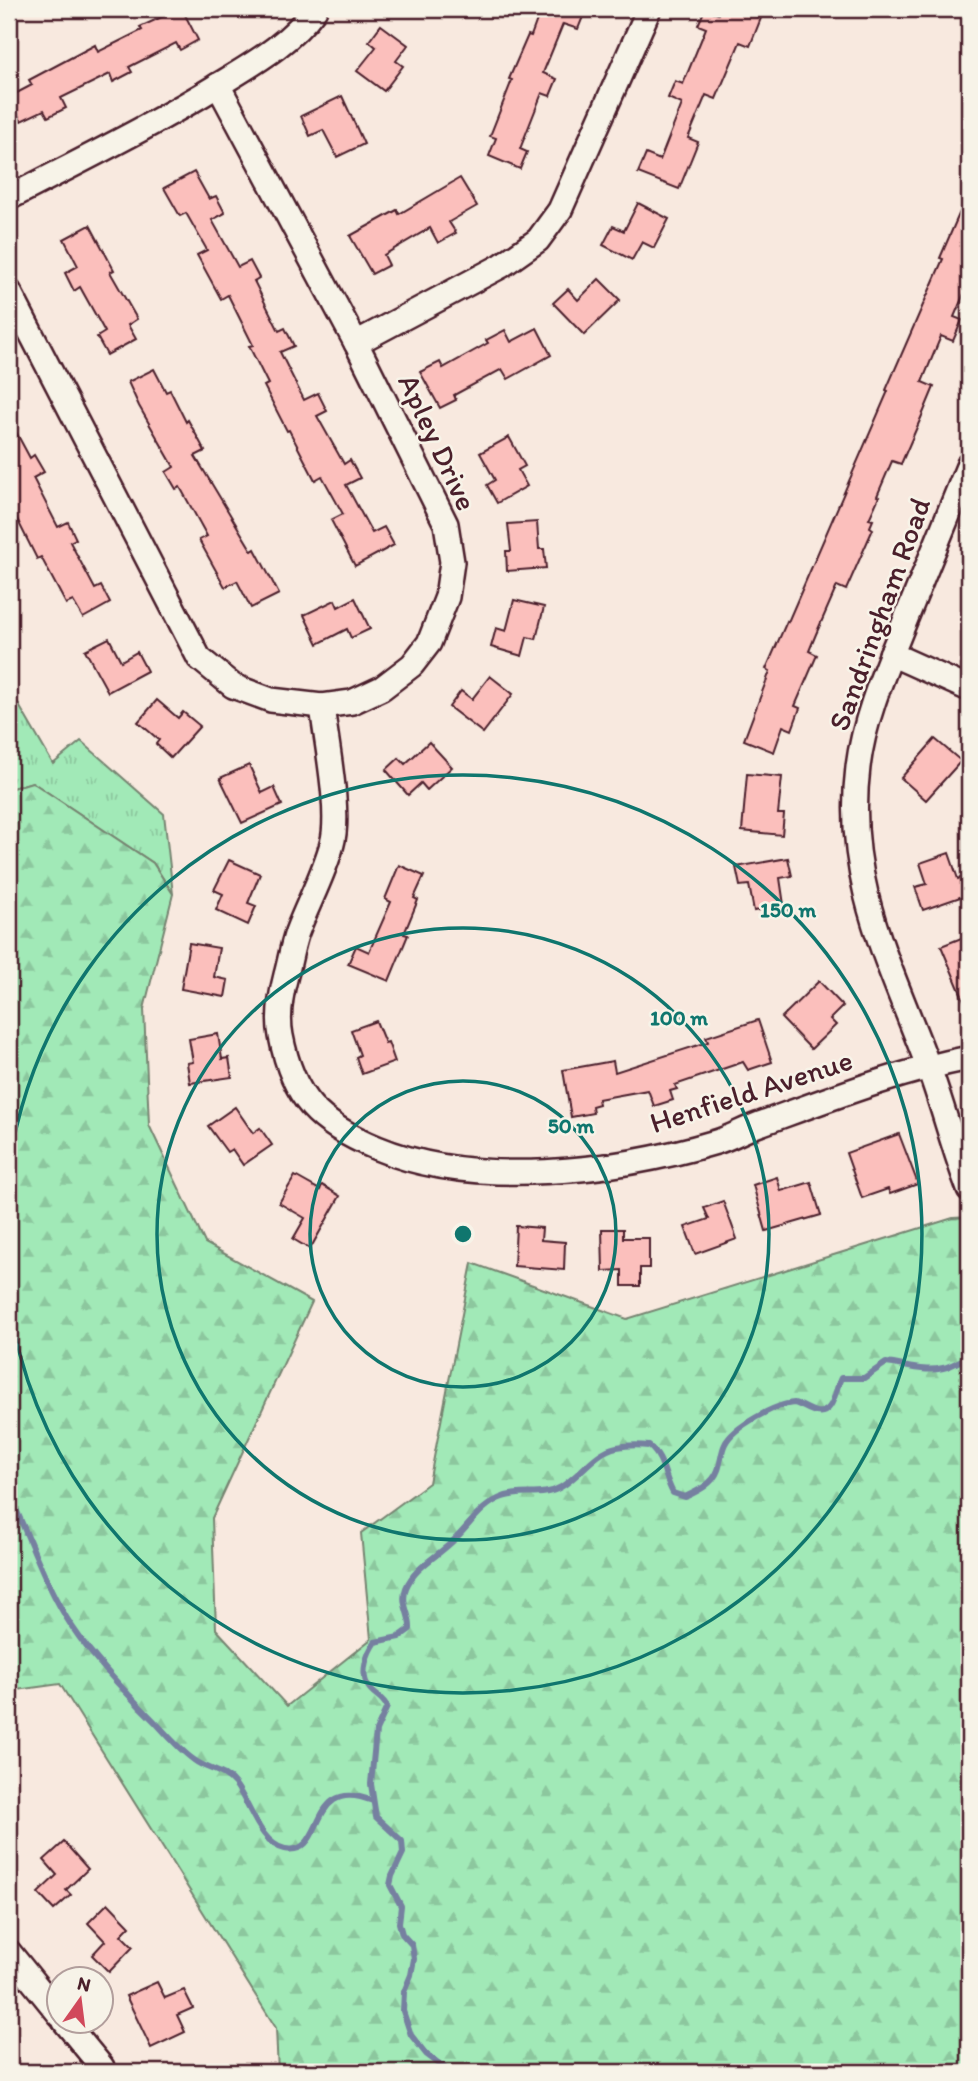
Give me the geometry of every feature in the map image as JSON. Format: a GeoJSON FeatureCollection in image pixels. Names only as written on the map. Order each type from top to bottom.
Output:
{"type":"FeatureCollection","features":[{"type":"Feature","properties":{"kind":"street"},"geometry":{"type":"LineString","coordinates":[[9,198],[179,110],[271,53],[301,28],[315,9]]}},
{"type":"Feature","properties":{"kind":"street"},"geometry":{"type":"LineString","coordinates":[[356,343],[501,266],[538,240],[560,210],[649,9]]}},
{"type":"Feature","properties":{"kind":"street","name":"Apley Drive"},"geometry":{"type":"LineString","coordinates":[[9,291],[199,658],[233,687],[271,700],[322,706],[352,702],[382,688],[412,665],[429,643],[447,597],[452,562],[446,524],[356,343],[218,85]]}},
{"type":"Feature","properties":{"kind":"street","name":"Sandringham Road"},"geometry":{"type":"LineString","coordinates":[[969,464],[891,654],[866,727],[858,766],[854,814],[858,859],[875,930],[929,1066],[969,1189]]}},
{"type":"Feature","properties":{"kind":"street"},"geometry":{"type":"LineString","coordinates":[[891,654],[969,689]]}},
{"type":"Feature","properties":{"kind":"street","name":"Henfield Avenue"},"geometry":{"type":"LineString","coordinates":[[322,706],[335,823],[332,844],[296,935],[281,998],[280,1035],[297,1086],[315,1112],[348,1136],[399,1157],[458,1168],[520,1174],[569,1171],[671,1154],[718,1141],[929,1066],[969,1058]]}},
{"type":"Feature","properties":{"kind":"street"},"geometry":{"type":"LineString","coordinates":[[9,1952],[46,1998]]}},
{"type":"Feature","properties":{"kind":"street"},"geometry":{"type":"LineString","coordinates":[[77,2036],[102,2067],[103,2072]]}},
{"type":"Feature","properties":{"kind":"green space"},"geometry":{"type":"Polygon","coordinates":[[[9,688],[53,764],[81,741],[164,814],[173,894],[153,863],[32,782],[9,789],[9,688]]]}},
{"type":"Feature","properties":{"kind":"green space"},"geometry":{"type":"Polygon","coordinates":[[[32,782],[153,863],[173,894],[144,1009],[149,1125],[205,1243],[312,1302],[212,1518],[216,1629],[287,1706],[371,1639],[361,1533],[429,1483],[472,1263],[627,1319],[953,1218],[969,1217],[969,2072],[278,2072],[276,2028],[60,1684],[9,1691],[9,789],[32,782]]]}},
{"type":"Feature","properties":{"kind":"building"},"geometry":{"type":"Polygon","coordinates":[[[161,9],[182,9],[198,40],[180,50],[176,43],[129,67],[132,72],[113,82],[110,74],[61,98],[66,108],[48,117],[44,110],[21,121],[9,97],[32,85],[29,80],[95,45],[98,52],[142,30],[140,27],[164,16],[161,9]]]}},
{"type":"Feature","properties":{"kind":"building"},"geometry":{"type":"Polygon","coordinates":[[[528,9],[586,9],[578,29],[563,24],[543,73],[557,79],[550,96],[542,93],[520,149],[527,152],[520,169],[489,156],[496,138],[490,136],[512,80],[509,79],[539,14],[528,9]]]}},
{"type":"Feature","properties":{"kind":"building"},"geometry":{"type":"Polygon","coordinates":[[[705,9],[718,14],[720,9],[751,9],[749,14],[761,18],[750,46],[740,42],[716,99],[706,95],[688,138],[698,142],[679,189],[638,173],[646,154],[660,160],[682,104],[668,98],[675,81],[683,84],[706,28],[698,25],[705,9]]]}},
{"type":"Feature","properties":{"kind":"building"},"geometry":{"type":"Polygon","coordinates":[[[381,25],[408,45],[396,61],[403,66],[384,91],[357,71],[376,47],[369,41],[381,25]]]}},
{"type":"Feature","properties":{"kind":"building"},"geometry":{"type":"Polygon","coordinates":[[[342,96],[364,144],[337,157],[323,130],[310,136],[301,116],[342,96]]]}},
{"type":"Feature","properties":{"kind":"building"},"geometry":{"type":"Polygon","coordinates":[[[194,172],[209,199],[216,196],[225,213],[212,220],[238,267],[250,261],[259,278],[254,281],[279,331],[285,328],[294,346],[280,352],[304,400],[318,393],[327,411],[317,416],[344,464],[350,460],[360,478],[346,485],[372,533],[384,527],[394,545],[355,566],[331,520],[343,514],[322,476],[315,480],[289,430],[287,431],[264,386],[268,384],[249,346],[253,345],[228,295],[221,299],[197,255],[207,250],[186,213],[180,216],[164,188],[194,172]]]}},
{"type":"Feature","properties":{"kind":"building"},"geometry":{"type":"Polygon","coordinates":[[[460,178],[477,206],[449,222],[456,233],[438,243],[430,228],[384,255],[389,265],[372,274],[350,236],[397,210],[399,214],[460,178]]]}},
{"type":"Feature","properties":{"kind":"building"},"geometry":{"type":"Polygon","coordinates":[[[969,191],[969,282],[954,317],[962,320],[953,341],[941,336],[922,382],[934,387],[901,464],[892,461],[869,519],[873,520],[870,527],[873,529],[846,590],[837,586],[809,651],[817,655],[795,706],[800,708],[792,730],[783,726],[774,752],[744,740],[770,671],[766,669],[888,391],[886,390],[943,259],[940,258],[969,191]]]}},
{"type":"Feature","properties":{"kind":"building"},"geometry":{"type":"Polygon","coordinates":[[[638,203],[669,219],[654,248],[642,242],[632,260],[603,245],[613,226],[624,231],[638,203]]]}},
{"type":"Feature","properties":{"kind":"building"},"geometry":{"type":"Polygon","coordinates":[[[90,225],[114,270],[110,272],[137,319],[128,325],[136,339],[107,355],[97,337],[105,332],[80,287],[74,291],[65,273],[78,266],[64,239],[90,225]]]}},
{"type":"Feature","properties":{"kind":"building"},"geometry":{"type":"Polygon","coordinates":[[[599,279],[620,300],[584,335],[553,303],[568,289],[578,300],[599,279]]]}},
{"type":"Feature","properties":{"kind":"building"},"geometry":{"type":"Polygon","coordinates":[[[537,328],[551,355],[508,379],[502,369],[454,395],[456,400],[440,408],[420,372],[440,362],[443,368],[488,343],[486,340],[505,330],[511,342],[537,328]]]}},
{"type":"Feature","properties":{"kind":"building"},"geometry":{"type":"Polygon","coordinates":[[[154,369],[166,392],[170,390],[205,451],[195,456],[252,551],[255,549],[279,594],[251,608],[237,581],[225,587],[199,540],[207,536],[180,487],[176,489],[166,472],[174,467],[128,382],[154,369]]]}},
{"type":"Feature","properties":{"kind":"building"},"geometry":{"type":"Polygon","coordinates":[[[9,419],[30,458],[34,455],[44,472],[33,478],[58,527],[68,522],[76,539],[70,542],[95,589],[101,586],[110,603],[83,618],[73,601],[66,604],[41,557],[37,559],[9,503],[9,419]]]}},
{"type":"Feature","properties":{"kind":"building"},"geometry":{"type":"Polygon","coordinates":[[[509,437],[525,466],[518,470],[527,486],[497,503],[487,485],[495,480],[480,453],[509,437]]]}},
{"type":"Feature","properties":{"kind":"building"},"geometry":{"type":"Polygon","coordinates":[[[537,522],[539,549],[544,549],[546,568],[507,571],[506,551],[511,551],[508,524],[537,522]]]}},
{"type":"Feature","properties":{"kind":"building"},"geometry":{"type":"Polygon","coordinates":[[[355,598],[370,629],[351,638],[347,629],[318,644],[304,615],[335,600],[338,607],[355,598]]]}},
{"type":"Feature","properties":{"kind":"building"},"geometry":{"type":"Polygon","coordinates":[[[514,600],[544,607],[536,639],[527,637],[522,656],[491,647],[496,628],[506,631],[514,600]]]}},
{"type":"Feature","properties":{"kind":"building"},"geometry":{"type":"Polygon","coordinates":[[[109,638],[121,661],[137,652],[147,671],[108,692],[85,650],[109,638]]]}},
{"type":"Feature","properties":{"kind":"building"},"geometry":{"type":"Polygon","coordinates":[[[490,676],[513,694],[483,733],[449,707],[461,691],[472,699],[490,676]]]}},
{"type":"Feature","properties":{"kind":"building"},"geometry":{"type":"Polygon","coordinates":[[[157,700],[178,718],[183,712],[200,726],[171,758],[156,744],[159,740],[138,722],[157,700]]]}},
{"type":"Feature","properties":{"kind":"building"},"geometry":{"type":"Polygon","coordinates":[[[935,739],[961,761],[926,800],[901,778],[935,739]]]}},
{"type":"Feature","properties":{"kind":"building"},"geometry":{"type":"Polygon","coordinates":[[[429,742],[452,767],[427,790],[421,783],[408,795],[386,770],[399,758],[405,764],[429,742]]]}},
{"type":"Feature","properties":{"kind":"building"},"geometry":{"type":"Polygon","coordinates":[[[249,765],[262,793],[274,787],[282,805],[242,823],[220,778],[249,765]]]}},
{"type":"Feature","properties":{"kind":"building"},"geometry":{"type":"Polygon","coordinates":[[[747,774],[782,777],[778,814],[784,814],[782,835],[742,831],[747,774]]]}},
{"type":"Feature","properties":{"kind":"building"},"geometry":{"type":"Polygon","coordinates":[[[949,853],[958,879],[969,875],[969,894],[923,910],[915,887],[927,884],[920,863],[949,853]]]}},
{"type":"Feature","properties":{"kind":"building"},"geometry":{"type":"Polygon","coordinates":[[[788,858],[792,876],[780,878],[784,905],[754,911],[749,885],[740,886],[736,867],[788,858]]]}},
{"type":"Feature","properties":{"kind":"building"},"geometry":{"type":"Polygon","coordinates":[[[229,860],[260,874],[248,903],[256,906],[248,925],[216,910],[223,894],[214,890],[229,860]]]}},
{"type":"Feature","properties":{"kind":"building"},"geometry":{"type":"Polygon","coordinates":[[[399,865],[424,876],[414,898],[418,900],[404,934],[408,935],[389,981],[348,964],[356,946],[369,952],[391,902],[385,899],[399,865]]]}},
{"type":"Feature","properties":{"kind":"building"},"geometry":{"type":"Polygon","coordinates":[[[969,935],[969,1009],[968,1010],[941,946],[969,935]]]}},
{"type":"Feature","properties":{"kind":"building"},"geometry":{"type":"Polygon","coordinates":[[[189,943],[219,948],[214,977],[228,980],[225,997],[181,989],[189,943]]]}},
{"type":"Feature","properties":{"kind":"building"},"geometry":{"type":"Polygon","coordinates":[[[819,981],[843,1006],[830,1019],[836,1025],[811,1049],[781,1018],[819,981]]]}},
{"type":"Feature","properties":{"kind":"building"},"geometry":{"type":"Polygon","coordinates":[[[758,1020],[772,1062],[748,1070],[743,1062],[675,1085],[677,1089],[670,1091],[673,1100],[654,1106],[648,1090],[598,1099],[599,1104],[592,1106],[593,1113],[571,1117],[563,1070],[613,1061],[615,1072],[708,1042],[706,1037],[758,1020]]]}},
{"type":"Feature","properties":{"kind":"building"},"geometry":{"type":"Polygon","coordinates":[[[376,1021],[395,1062],[362,1074],[356,1057],[360,1055],[351,1030],[376,1021]]]}},
{"type":"Feature","properties":{"kind":"building"},"geometry":{"type":"Polygon","coordinates":[[[218,1034],[222,1059],[229,1058],[232,1077],[190,1083],[187,1063],[193,1062],[189,1039],[218,1034]]]}},
{"type":"Feature","properties":{"kind":"building"},"geometry":{"type":"Polygon","coordinates":[[[235,1107],[253,1133],[260,1128],[272,1145],[243,1165],[232,1149],[227,1152],[208,1126],[235,1107]]]}},
{"type":"Feature","properties":{"kind":"building"},"geometry":{"type":"Polygon","coordinates":[[[899,1134],[918,1184],[890,1194],[888,1189],[862,1198],[846,1153],[899,1134]]]}},
{"type":"Feature","properties":{"kind":"building"},"geometry":{"type":"Polygon","coordinates":[[[295,1176],[320,1190],[322,1185],[340,1196],[310,1249],[293,1239],[305,1218],[279,1203],[295,1176]]]}},
{"type":"Feature","properties":{"kind":"building"},"geometry":{"type":"Polygon","coordinates":[[[777,1177],[781,1191],[811,1182],[821,1215],[766,1231],[753,1185],[777,1177]]]}},
{"type":"Feature","properties":{"kind":"building"},"geometry":{"type":"Polygon","coordinates":[[[723,1201],[737,1239],[695,1254],[685,1227],[709,1219],[704,1208],[723,1201]]]}},
{"type":"Feature","properties":{"kind":"building"},"geometry":{"type":"Polygon","coordinates":[[[516,1226],[542,1228],[541,1240],[565,1242],[564,1270],[514,1266],[516,1226]]]}},
{"type":"Feature","properties":{"kind":"building"},"geometry":{"type":"Polygon","coordinates":[[[602,1229],[623,1229],[623,1238],[649,1238],[649,1268],[640,1268],[640,1286],[622,1286],[622,1270],[603,1271],[602,1229]]]}},
{"type":"Feature","properties":{"kind":"building"},"geometry":{"type":"Polygon","coordinates":[[[64,1842],[88,1869],[66,1890],[71,1895],[54,1910],[38,1893],[57,1875],[44,1860],[64,1842]]]}},
{"type":"Feature","properties":{"kind":"building"},"geometry":{"type":"Polygon","coordinates":[[[108,1903],[130,1926],[121,1935],[133,1947],[115,1966],[103,1966],[92,1955],[105,1941],[88,1923],[108,1903]]]}},
{"type":"Feature","properties":{"kind":"building"},"geometry":{"type":"Polygon","coordinates":[[[157,1982],[165,1998],[184,1990],[193,2008],[177,2015],[185,2032],[151,2048],[126,1996],[157,1982]]]}},
{"type":"Feature","properties":{"kind":"waterway"},"geometry":{"type":"LineString","coordinates":[[450,2072],[426,2054],[411,2035],[403,2011],[404,1992],[414,1959],[412,1945],[402,1934],[399,1923],[401,1906],[390,1885],[403,1853],[402,1841],[376,1817],[371,1784],[376,1731],[387,1707],[368,1686],[365,1663],[375,1642],[399,1637],[410,1629],[404,1594],[415,1574],[496,1500],[510,1495],[540,1493],[561,1487],[609,1449],[649,1446],[661,1462],[673,1493],[685,1497],[700,1490],[713,1479],[730,1437],[766,1412],[794,1403],[816,1412],[827,1410],[841,1378],[864,1378],[886,1363],[936,1369],[950,1366],[969,1356]]}},
{"type":"Feature","properties":{"kind":"waterway"},"geometry":{"type":"LineString","coordinates":[[9,1494],[54,1596],[82,1640],[112,1677],[179,1747],[199,1763],[231,1779],[262,1831],[276,1846],[285,1849],[298,1848],[307,1841],[327,1806],[337,1798],[352,1796],[373,1801]]}}]}
